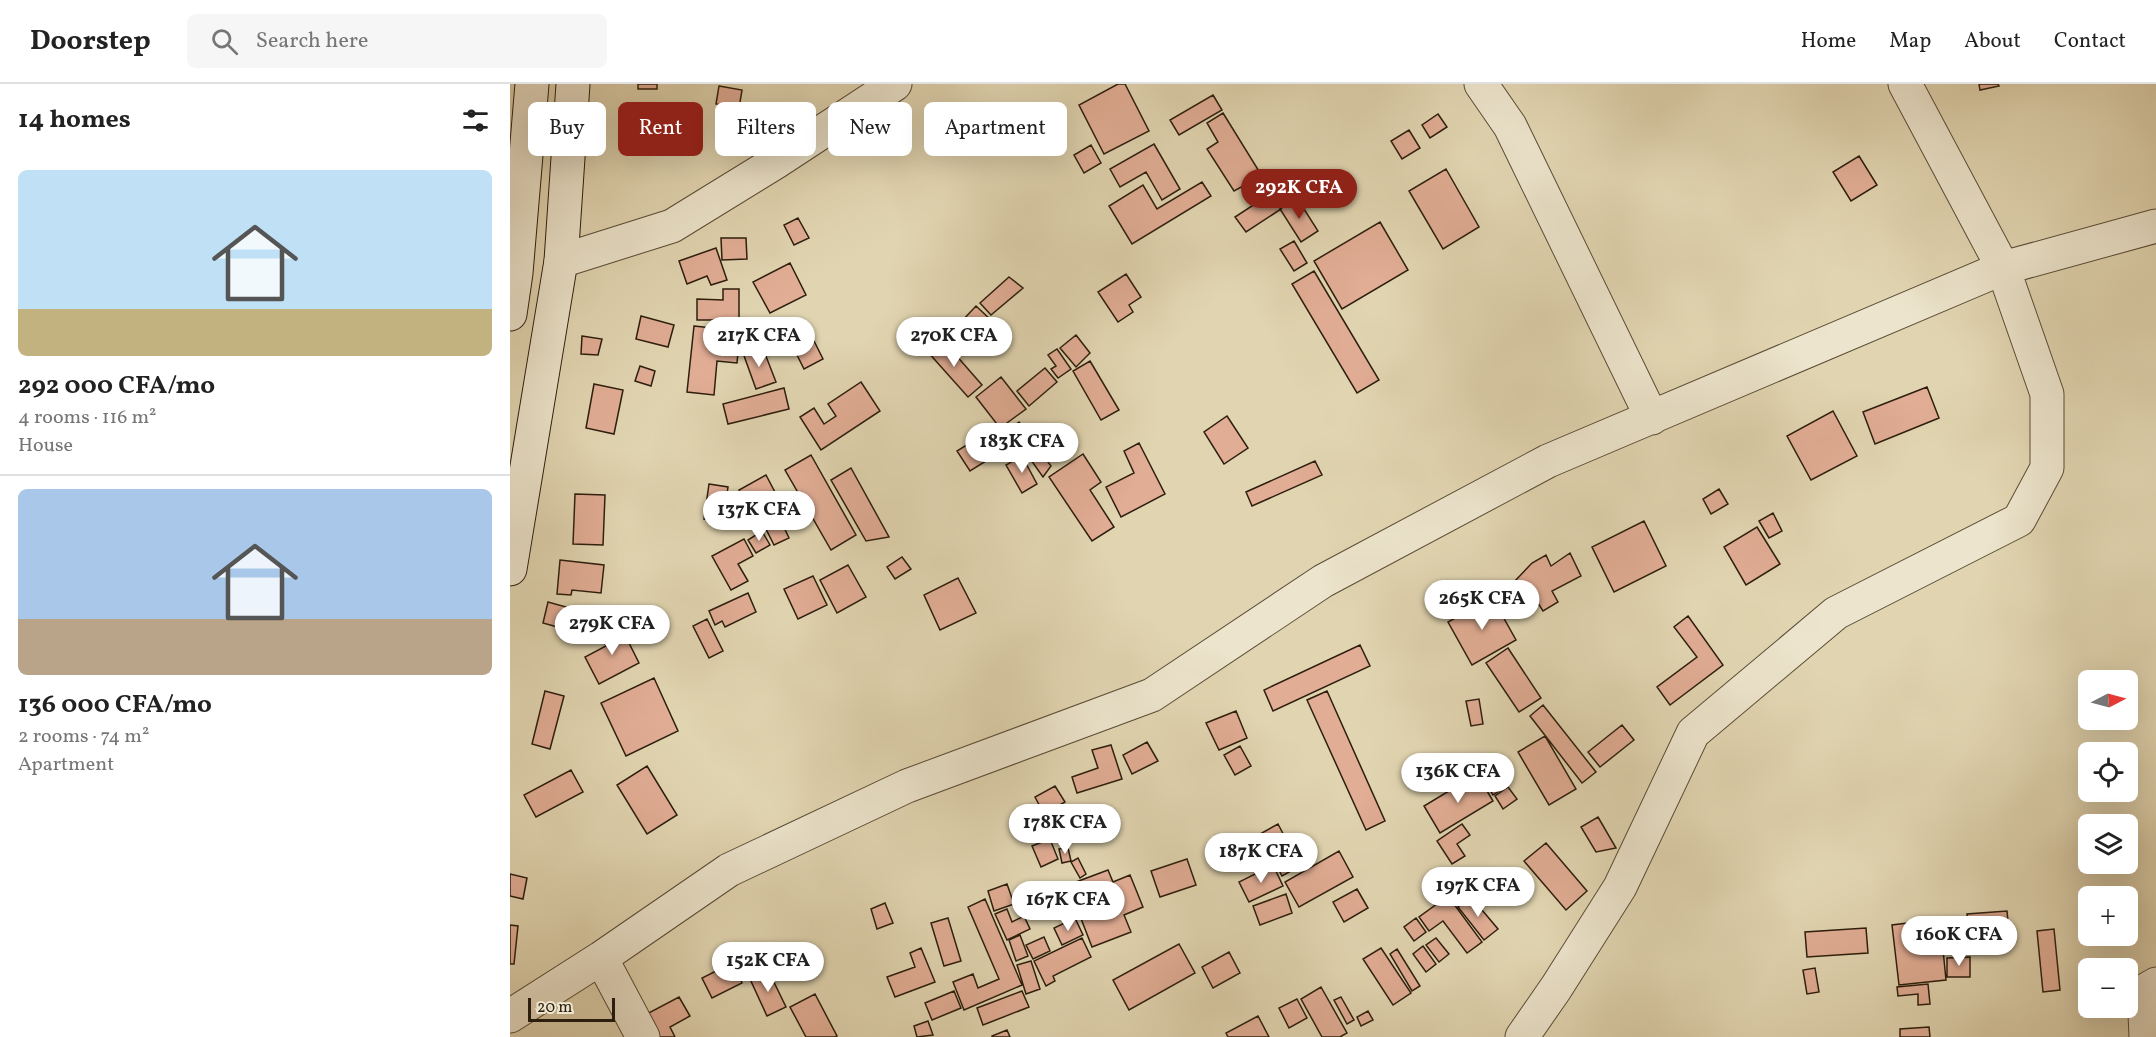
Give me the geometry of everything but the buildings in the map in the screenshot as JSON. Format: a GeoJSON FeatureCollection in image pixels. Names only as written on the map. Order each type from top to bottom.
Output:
{"type":"FeatureCollection","features":[{"type":"Feature","properties":{"kind":"street"},"geometry":{"type":"LineString","coordinates":[[510,314],[517,261],[532,84]]}},
{"type":"Feature","properties":{"kind":"street"},"geometry":{"type":"LineString","coordinates":[[510,569],[561,261],[573,84]]}},
{"type":"Feature","properties":{"kind":"street"},"geometry":{"type":"LineString","coordinates":[[561,261],[672,226],[776,162],[895,84]]}},
{"type":"Feature","properties":{"kind":"street"},"geometry":{"type":"LineString","coordinates":[[1481,84],[1510,126],[1652,418]]}},
{"type":"Feature","properties":{"kind":"street"},"geometry":{"type":"LineString","coordinates":[[1522,1037],[1556,988],[1620,886],[1693,733],[1836,613],[2019,520],[2047,468],[2047,394],[2003,268],[1905,84]]}},
{"type":"Feature","properties":{"kind":"street"},"geometry":{"type":"LineString","coordinates":[[510,1016],[601,958],[729,870],[907,786],[1152,695],[1323,581],[1548,461],[2003,268],[2156,226]]}},
{"type":"Feature","properties":{"kind":"street"},"geometry":{"type":"LineString","coordinates":[[601,958],[643,1037]]}},
{"type":"Feature","properties":{"kind":"street"},"geometry":{"type":"LineString","coordinates":[[2146,1037],[2144,991],[2156,984]]}}]}
